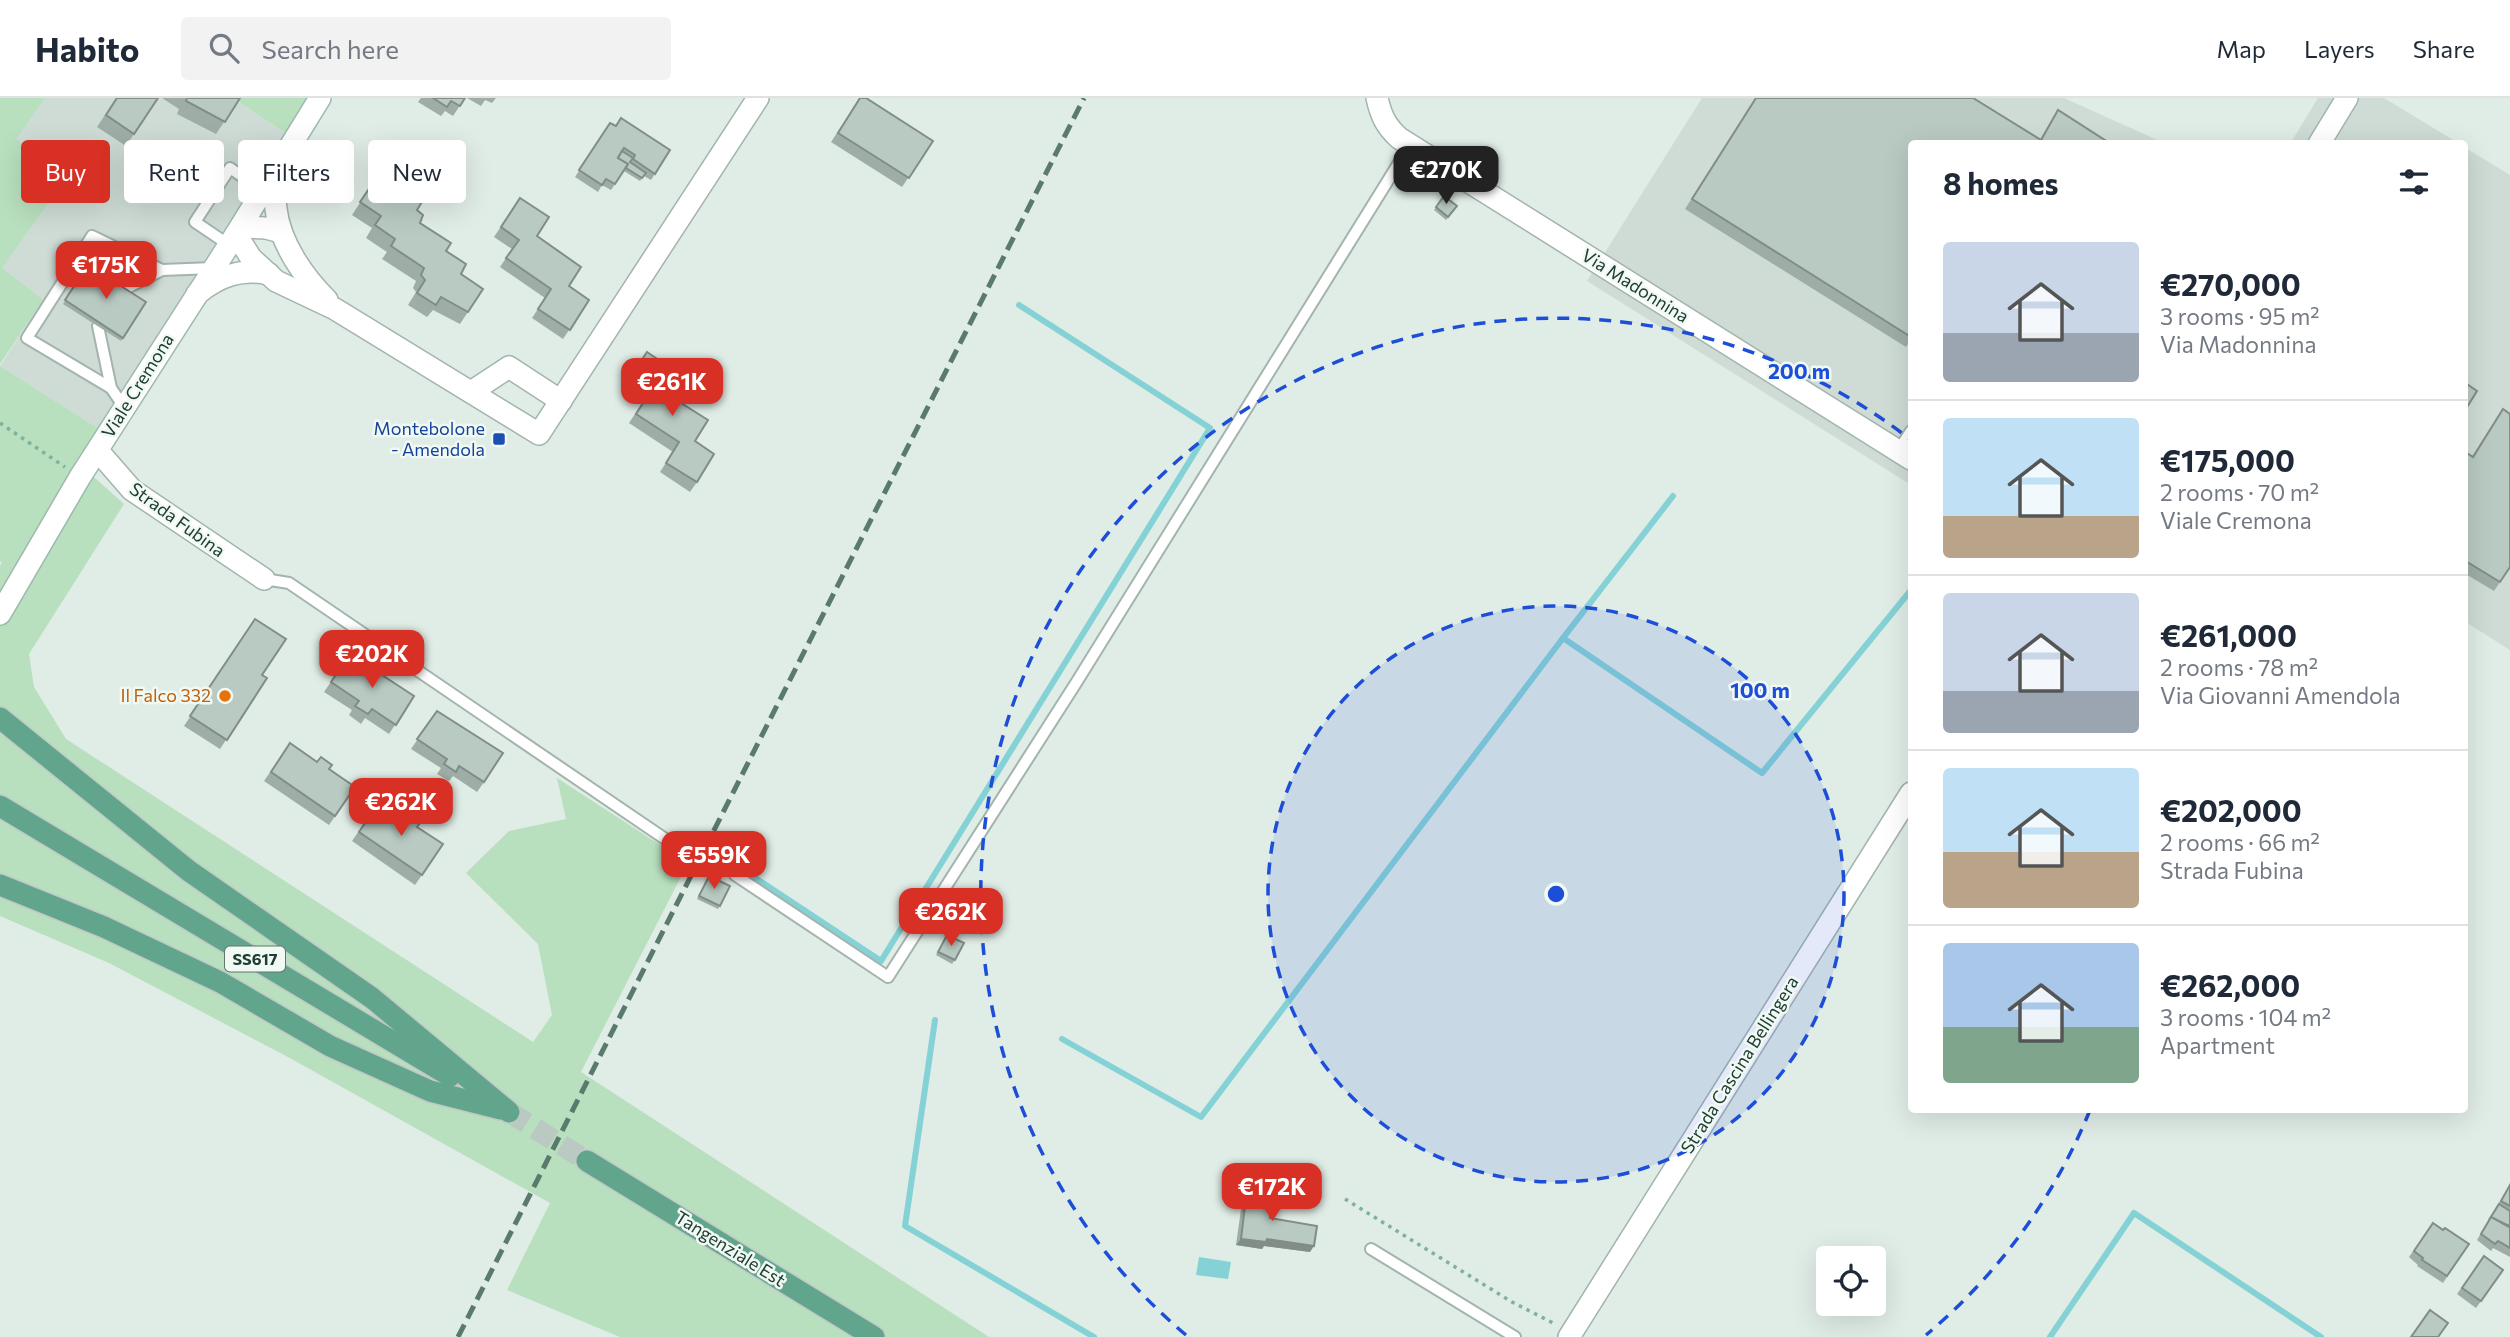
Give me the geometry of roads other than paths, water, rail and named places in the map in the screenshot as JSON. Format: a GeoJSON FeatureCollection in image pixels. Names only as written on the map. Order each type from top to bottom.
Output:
{"type":"FeatureCollection","features":[{"type":"Feature","properties":{"kind":"main road"},"geometry":{"type":"LineString","coordinates":[[0,718],[189,871],[372,998],[509,1112]]}},
{"type":"Feature","properties":{"kind":"main road","name":"SS617"},"geometry":{"type":"LineString","coordinates":[[0,806],[509,1112]]}},
{"type":"Feature","properties":{"kind":"main road"},"geometry":{"type":"LineString","coordinates":[[0,885],[104,927],[220,982],[330,1046],[417,1085],[509,1112]]}},
{"type":"Feature","properties":{"kind":"main road","name":"Tangenziale Est"},"geometry":{"type":"LineString","coordinates":[[587,1161],[874,1337]]}},
{"type":"Feature","properties":{"kind":"street","name":"Viale Cremona"},"geometry":{"type":"LineString","coordinates":[[294,140],[320,98]]}},
{"type":"Feature","properties":{"kind":"street"},"geometry":{"type":"LineString","coordinates":[[281,232],[266,228],[235,235],[251,258],[276,281],[335,309],[539,434],[758,98]]}},
{"type":"Feature","properties":{"kind":"street","name":"Via Madonnina"},"geometry":{"type":"LineString","coordinates":[[1377,98],[1381,115],[1388,127],[1410,145],[1904,455]]}},
{"type":"Feature","properties":{"kind":"street"},"geometry":{"type":"LineString","coordinates":[[2321,140],[2347,98]]}},
{"type":"Feature","properties":{"kind":"street","name":"Viale Cremona"},"geometry":{"type":"LineString","coordinates":[[0,614],[80,477],[255,203]]}},
{"type":"Feature","properties":{"kind":"street"},"geometry":{"type":"LineString","coordinates":[[276,203],[281,232],[307,281],[335,309]]}},
{"type":"Feature","properties":{"kind":"street"},"geometry":{"type":"LineString","coordinates":[[196,295],[213,282],[235,272],[256,271],[268,274]]}},
{"type":"Feature","properties":{"kind":"street"},"geometry":{"type":"LineString","coordinates":[[471,392],[509,367],[561,401]]}},
{"type":"Feature","properties":{"kind":"street","name":"Strada Fubina"},"geometry":{"type":"LineString","coordinates":[[98,451],[132,490],[264,579]]}},
{"type":"Feature","properties":{"kind":"street","name":"Viale Cremona"},"geometry":{"type":"LineString","coordinates":[[0,587],[69,496]]}},
{"type":"Feature","properties":{"kind":"street","name":"Strada Cascina Bellingera"},"geometry":{"type":"LineString","coordinates":[[1571,1334],[1908,798]]}},
{"type":"Feature","properties":{"kind":"lane"},"geometry":{"type":"LineString","coordinates":[[735,875],[888,977],[1076,683],[1410,145]]}},
{"type":"Feature","properties":{"kind":"lane"},"geometry":{"type":"LineString","coordinates":[[235,235],[195,222],[230,169],[238,174]]}},
{"type":"Feature","properties":{"kind":"lane"},"geometry":{"type":"LineString","coordinates":[[111,388],[27,338],[92,236],[162,270]]}},
{"type":"Feature","properties":{"kind":"lane"},"geometry":{"type":"LineString","coordinates":[[124,407],[111,388],[98,326],[121,291],[162,270],[213,268]]}},
{"type":"Feature","properties":{"kind":"lane"},"geometry":{"type":"LineString","coordinates":[[264,579],[289,583],[677,847]]}},
{"type":"Feature","properties":{"kind":"lane"},"geometry":{"type":"LineString","coordinates":[[1371,1249],[1516,1337]]}},
{"type":"Feature","properties":{"kind":"water"},"geometry":{"type":"Polygon","coordinates":[[[1199,1257],[1231,1262],[1228,1279],[1196,1275],[1199,1257]]]}},
{"type":"Feature","properties":{"kind":"waterway"},"geometry":{"type":"LineString","coordinates":[[728,860],[881,961],[1210,428],[1019,305]]}},
{"type":"Feature","properties":{"kind":"waterway"},"geometry":{"type":"LineString","coordinates":[[1062,1039],[1201,1117],[1673,496]]}},
{"type":"Feature","properties":{"kind":"waterway"},"geometry":{"type":"LineString","coordinates":[[1563,638],[1762,773],[1908,594]]}},
{"type":"Feature","properties":{"kind":"waterway"},"geometry":{"type":"LineString","coordinates":[[935,1020],[905,1226],[1094,1337]]}},
{"type":"Feature","properties":{"kind":"waterway"},"geometry":{"type":"LineString","coordinates":[[2050,1337],[2134,1213],[2321,1337]]}},
{"type":"Feature","properties":{"kind":"tunnel"},"geometry":{"type":"LineString","coordinates":[[509,1112],[587,1161]]}},
{"type":"Feature","properties":{"kind":"railway"},"geometry":{"type":"LineString","coordinates":[[458,1337],[1084,98]]}},
{"type":"Feature","properties":{"kind":"place","name":"Montebolone - Amendola"},"geometry":{"type":"Point","coordinates":[499,439]}},
{"type":"Feature","properties":{"kind":"place","name":"Il Falco 332"},"geometry":{"type":"Point","coordinates":[225,696]}}]}
